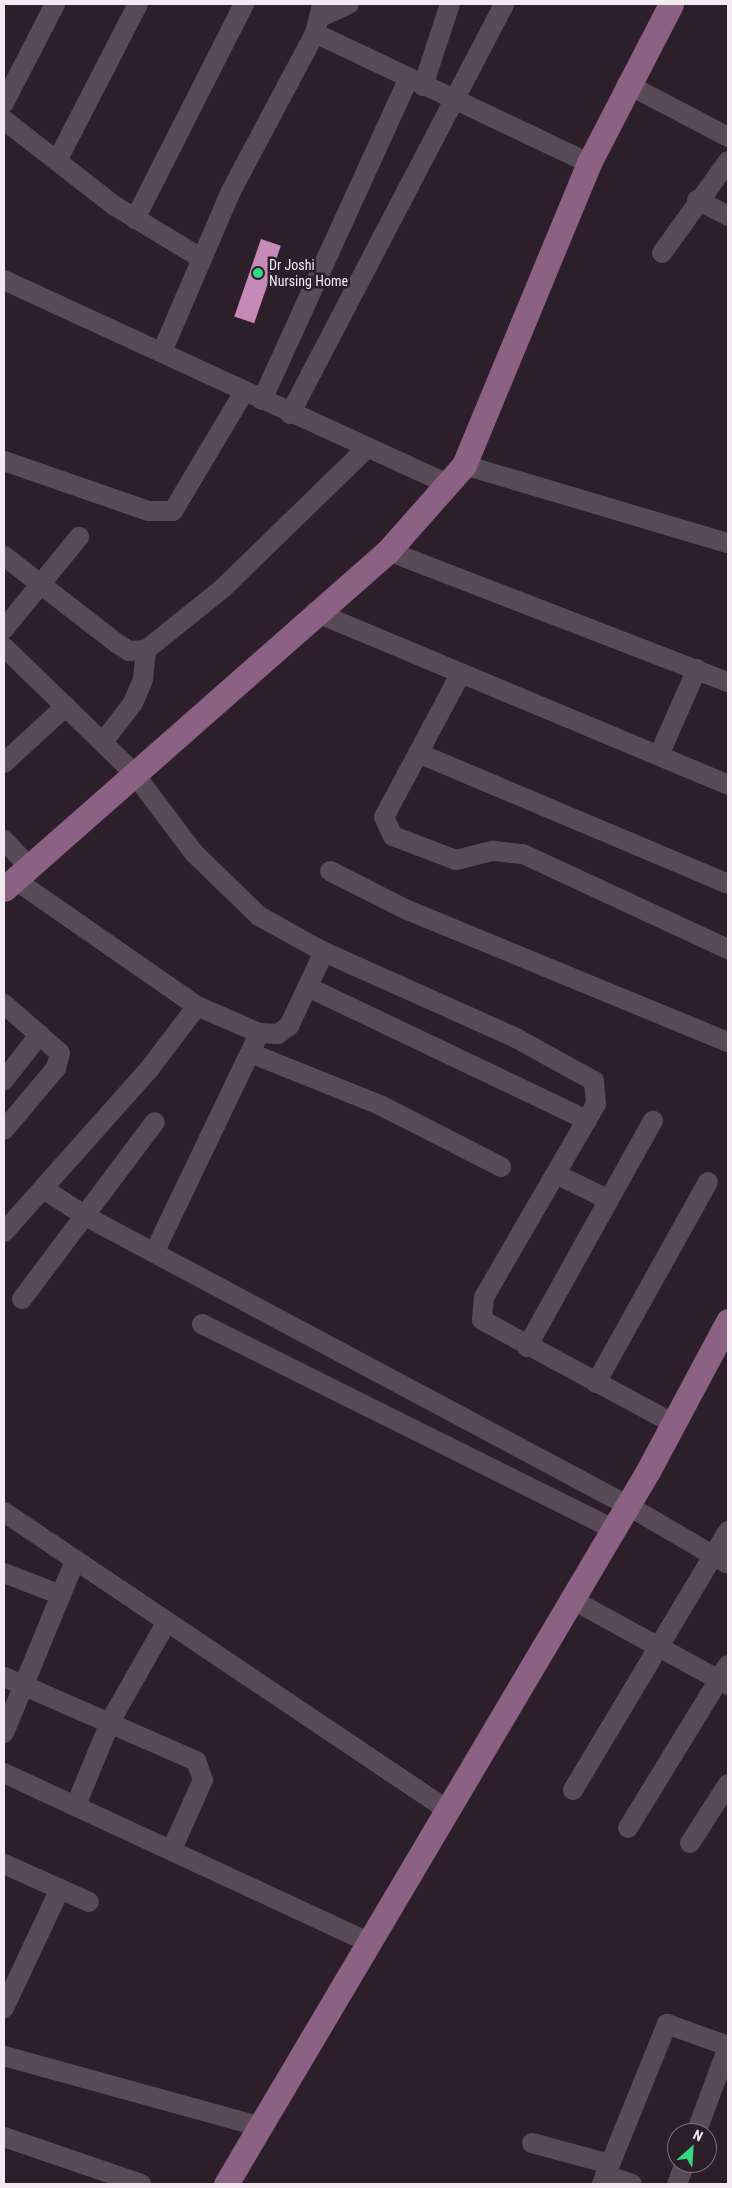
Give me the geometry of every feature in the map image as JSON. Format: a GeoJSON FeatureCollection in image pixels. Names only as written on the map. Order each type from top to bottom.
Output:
{"type":"FeatureCollection","features":[{"type":"Feature","properties":{"kind":"main road"},"geometry":{"type":"LineString","coordinates":[[16,878],[315,612],[388,551],[464,465],[589,163],[627,84],[671,4]]}},
{"type":"Feature","properties":{"kind":"main road"},"geometry":{"type":"LineString","coordinates":[[226,2184],[258,2126],[446,1809],[573,1600],[626,1504],[674,1424],[728,1321]]}},
{"type":"Feature","properties":{"kind":"street"},"geometry":{"type":"LineString","coordinates":[[4,103],[55,4]]}},
{"type":"Feature","properties":{"kind":"street"},"geometry":{"type":"LineString","coordinates":[[56,161],[138,4]]}},
{"type":"Feature","properties":{"kind":"street"},"geometry":{"type":"LineString","coordinates":[[135,220],[244,4]]}},
{"type":"Feature","properties":{"kind":"street"},"geometry":{"type":"LineString","coordinates":[[162,352],[200,258],[319,18],[349,4]]}},
{"type":"Feature","properties":{"kind":"street"},"geometry":{"type":"LineString","coordinates":[[4,461],[148,511],[173,511],[253,396],[416,82],[450,4]]}},
{"type":"Feature","properties":{"kind":"street"},"geometry":{"type":"LineString","coordinates":[[290,414],[504,4]]}},
{"type":"Feature","properties":{"kind":"street"},"geometry":{"type":"LineString","coordinates":[[319,18],[416,82],[589,163]]}},
{"type":"Feature","properties":{"kind":"street"},"geometry":{"type":"LineString","coordinates":[[627,84],[728,137]]}},
{"type":"Feature","properties":{"kind":"street"},"geometry":{"type":"LineString","coordinates":[[4,120],[135,220],[200,258]]}},
{"type":"Feature","properties":{"kind":"street"},"geometry":{"type":"LineString","coordinates":[[662,253],[698,200],[728,161]]}},
{"type":"Feature","properties":{"kind":"street"},"geometry":{"type":"LineString","coordinates":[[698,200],[728,216]]}},
{"type":"Feature","properties":{"kind":"street"},"geometry":{"type":"LineString","coordinates":[[4,280],[162,352],[366,449],[447,484]]}},
{"type":"Feature","properties":{"kind":"street"},"geometry":{"type":"LineString","coordinates":[[4,556],[118,644],[129,650],[146,650],[223,588],[366,449]]}},
{"type":"Feature","properties":{"kind":"street"},"geometry":{"type":"LineString","coordinates":[[464,465],[728,543]]}},
{"type":"Feature","properties":{"kind":"street"},"geometry":{"type":"LineString","coordinates":[[4,629],[78,537]]}},
{"type":"Feature","properties":{"kind":"street"},"geometry":{"type":"LineString","coordinates":[[388,551],[728,682]]}},
{"type":"Feature","properties":{"kind":"street"},"geometry":{"type":"LineString","coordinates":[[315,612],[728,785]]}},
{"type":"Feature","properties":{"kind":"street"},"geometry":{"type":"LineString","coordinates":[[4,647],[133,772],[194,853],[228,889],[259,916],[324,952],[516,1038],[588,1077],[598,1090],[587,1120],[480,1308],[482,1320],[492,1329],[674,1424]]}},
{"type":"Feature","properties":{"kind":"street"},"geometry":{"type":"LineString","coordinates":[[103,742],[134,703],[143,679],[146,650]]}},
{"type":"Feature","properties":{"kind":"street"},"geometry":{"type":"LineString","coordinates":[[659,755],[697,670]]}},
{"type":"Feature","properties":{"kind":"street"},"geometry":{"type":"LineString","coordinates":[[461,673],[384,817],[393,836],[456,860],[493,850],[523,854],[728,949]]}},
{"type":"Feature","properties":{"kind":"street"},"geometry":{"type":"LineString","coordinates":[[8,752],[66,706]]}},
{"type":"Feature","properties":{"kind":"street"},"geometry":{"type":"LineString","coordinates":[[418,753],[728,884]]}},
{"type":"Feature","properties":{"kind":"street"},"geometry":{"type":"LineString","coordinates":[[4,840],[16,878],[197,1006],[259,1033],[285,1030],[310,988],[324,952]]}},
{"type":"Feature","properties":{"kind":"street"},"geometry":{"type":"LineString","coordinates":[[330,872],[405,909],[728,1042]]}},
{"type":"Feature","properties":{"kind":"street"},"geometry":{"type":"LineString","coordinates":[[310,988],[587,1120]]}},
{"type":"Feature","properties":{"kind":"street"},"geometry":{"type":"LineString","coordinates":[[4,1232],[45,1190],[150,1068],[197,1006]]}},
{"type":"Feature","properties":{"kind":"street"},"geometry":{"type":"LineString","coordinates":[[4,1130],[59,1061],[56,1047],[40,1034],[7,1013]]}},
{"type":"Feature","properties":{"kind":"street"},"geometry":{"type":"LineString","coordinates":[[154,1253],[259,1033]]}},
{"type":"Feature","properties":{"kind":"street"},"geometry":{"type":"LineString","coordinates":[[4,1080],[40,1034]]}},
{"type":"Feature","properties":{"kind":"street"},"geometry":{"type":"LineString","coordinates":[[250,1053],[380,1104],[501,1168]]}},
{"type":"Feature","properties":{"kind":"street"},"geometry":{"type":"LineString","coordinates":[[526,1347],[653,1120]]}},
{"type":"Feature","properties":{"kind":"street"},"geometry":{"type":"LineString","coordinates":[[22,1299],[87,1217],[155,1122]]}},
{"type":"Feature","properties":{"kind":"street"},"geometry":{"type":"LineString","coordinates":[[556,1174],[609,1200]]}},
{"type":"Feature","properties":{"kind":"street"},"geometry":{"type":"LineString","coordinates":[[596,1383],[708,1182]]}},
{"type":"Feature","properties":{"kind":"street"},"geometry":{"type":"LineString","coordinates":[[45,1190],[87,1217],[626,1504],[721,1560]]}},
{"type":"Feature","properties":{"kind":"street"},"geometry":{"type":"LineString","coordinates":[[202,1324],[613,1529]]}},
{"type":"Feature","properties":{"kind":"street"},"geometry":{"type":"LineString","coordinates":[[4,1512],[166,1623],[446,1809]]}},
{"type":"Feature","properties":{"kind":"street"},"geometry":{"type":"LineString","coordinates":[[573,1790],[662,1647],[721,1560],[728,1531]]}},
{"type":"Feature","properties":{"kind":"street"},"geometry":{"type":"LineString","coordinates":[[4,1732],[75,1561]]}},
{"type":"Feature","properties":{"kind":"street"},"geometry":{"type":"LineString","coordinates":[[4,1573],[61,1595]]}},
{"type":"Feature","properties":{"kind":"street"},"geometry":{"type":"LineString","coordinates":[[573,1600],[662,1647],[725,1677],[628,1828]]}},
{"type":"Feature","properties":{"kind":"street"},"geometry":{"type":"LineString","coordinates":[[76,1805],[111,1720],[166,1623]]}},
{"type":"Feature","properties":{"kind":"street"},"geometry":{"type":"LineString","coordinates":[[4,1676],[111,1720],[196,1761],[202,1770],[203,1780],[172,1848]]}},
{"type":"Feature","properties":{"kind":"street"},"geometry":{"type":"LineString","coordinates":[[4,1773],[172,1848],[368,1942]]}},
{"type":"Feature","properties":{"kind":"street"},"geometry":{"type":"LineString","coordinates":[[690,1843],[728,1784]]}},
{"type":"Feature","properties":{"kind":"street"},"geometry":{"type":"LineString","coordinates":[[4,1864],[89,1902]]}},
{"type":"Feature","properties":{"kind":"street"},"geometry":{"type":"LineString","coordinates":[[4,2008],[60,1889]]}},
{"type":"Feature","properties":{"kind":"street"},"geometry":{"type":"LineString","coordinates":[[606,2174],[667,2024],[728,2046],[700,2123]]}},
{"type":"Feature","properties":{"kind":"street"},"geometry":{"type":"LineString","coordinates":[[4,2056],[258,2126]]}},
{"type":"Feature","properties":{"kind":"street"},"geometry":{"type":"LineString","coordinates":[[4,2137],[141,2184]]}},
{"type":"Feature","properties":{"kind":"street"},"geometry":{"type":"LineString","coordinates":[[532,2143],[632,2184]]}},
{"type":"Feature","properties":{"kind":"building"},"geometry":{"type":"Polygon","coordinates":[[[261,239],[281,246],[254,323],[234,317],[261,239]]]}},
{"type":"Feature","properties":{"kind":"place","name":"Dr Joshi Nursing Home"},"geometry":{"type":"Point","coordinates":[258,273]}}]}
